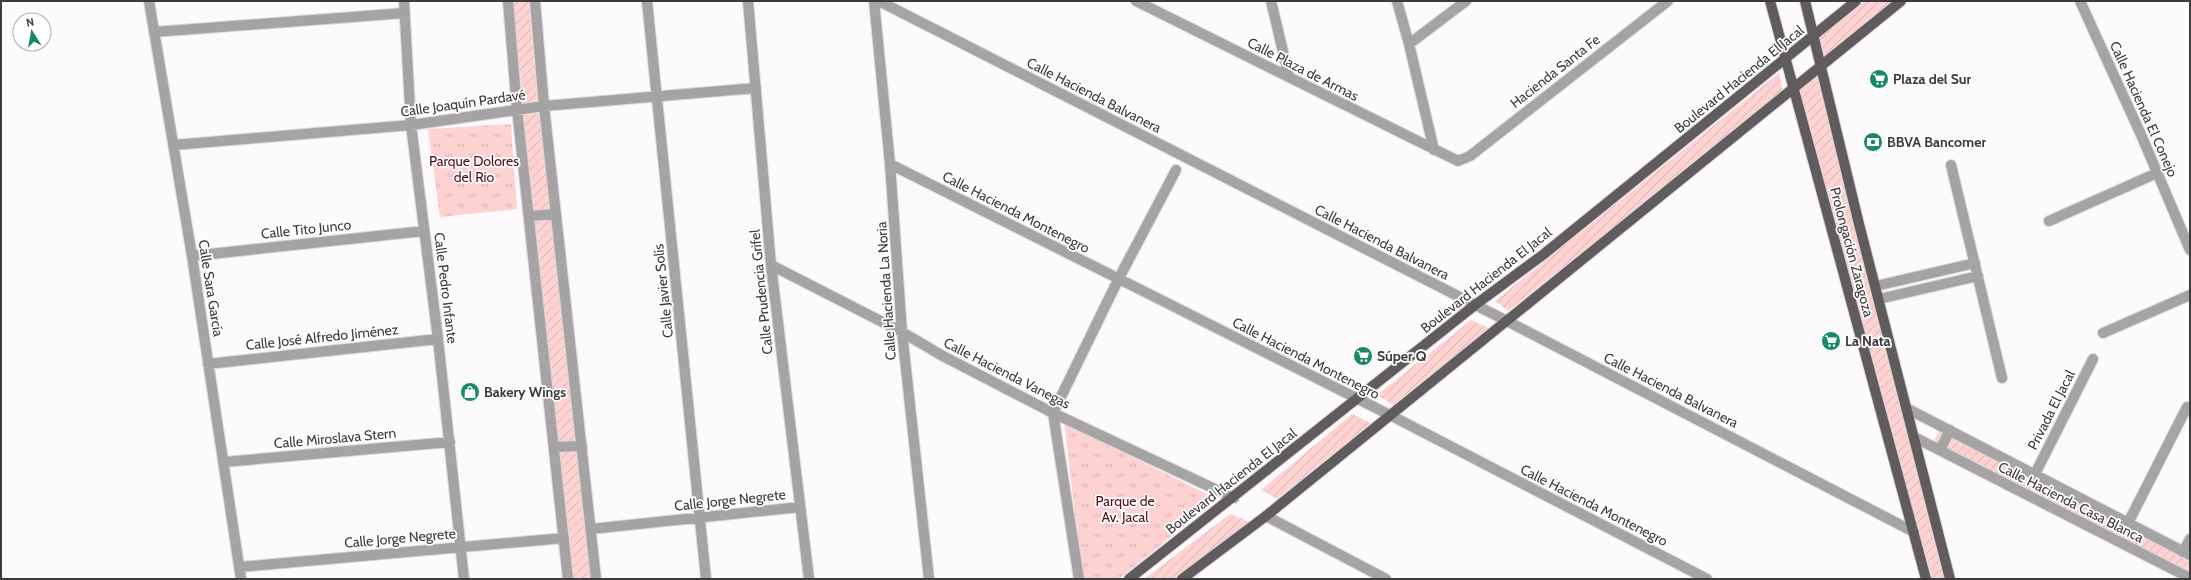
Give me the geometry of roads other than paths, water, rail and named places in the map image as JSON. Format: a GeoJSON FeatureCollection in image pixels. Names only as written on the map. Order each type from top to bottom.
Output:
{"type":"FeatureCollection","features":[{"type":"Feature","properties":{"kind":"main road","name":"Prolongación Zaragoza"},"geometry":{"type":"LineString","coordinates":[[1770,1],[1926,579]]}},
{"type":"Feature","properties":{"kind":"main road","name":"Prolongación Zaragoza"},"geometry":{"type":"LineString","coordinates":[[1805,1],[1950,579]]}},
{"type":"Feature","properties":{"kind":"main road","name":"Boulevard Hacienda El Jacal"},"geometry":{"type":"LineString","coordinates":[[1130,579],[1234,498],[1475,305],[1544,254],[1856,1]]}},
{"type":"Feature","properties":{"kind":"main road"},"geometry":{"type":"LineString","coordinates":[[1182,579],[1266,516],[1390,416],[1505,320],[1793,90],[1901,1]]}},
{"type":"Feature","properties":{"kind":"street","name":"Calle Sara García"},"geometry":{"type":"LineString","coordinates":[[149,1],[192,256],[241,579]]}},
{"type":"Feature","properties":{"kind":"street","name":"Calle Pedro Infante"},"geometry":{"type":"LineString","coordinates":[[404,1],[411,124],[450,442],[464,579]]}},
{"type":"Feature","properties":{"kind":"street"},"geometry":{"type":"LineString","coordinates":[[508,1],[517,109],[568,579]]}},
{"type":"Feature","properties":{"kind":"street"},"geometry":{"type":"LineString","coordinates":[[535,1],[544,106],[596,579]]}},
{"type":"Feature","properties":{"kind":"street","name":"Calle Javier Solís"},"geometry":{"type":"LineString","coordinates":[[647,1],[706,579]]}},
{"type":"Feature","properties":{"kind":"street","name":"Calle Prudencia Grifel"},"geometry":{"type":"LineString","coordinates":[[748,1],[771,265],[809,579]]}},
{"type":"Feature","properties":{"kind":"street","name":"Calle Hacienda La Noria"},"geometry":{"type":"LineString","coordinates":[[874,1],[890,164],[902,332],[929,579]]}},
{"type":"Feature","properties":{"kind":"street","name":"Calle Hacienda Balvanera"},"geometry":{"type":"LineString","coordinates":[[879,1],[1505,320],[1914,532]]}},
{"type":"Feature","properties":{"kind":"street","name":"Calle Plaza de Armas"},"geometry":{"type":"LineString","coordinates":[[1136,1],[1458,161]]}},
{"type":"Feature","properties":{"kind":"street"},"geometry":{"type":"LineString","coordinates":[[1271,1],[1289,77]]}},
{"type":"Feature","properties":{"kind":"street"},"geometry":{"type":"LineString","coordinates":[[1397,1],[1409,44],[1434,150]]}},
{"type":"Feature","properties":{"kind":"street"},"geometry":{"type":"LineString","coordinates":[[1409,44],[1466,1]]}},
{"type":"Feature","properties":{"kind":"street","name":"Hacienda Santa Fe"},"geometry":{"type":"LineString","coordinates":[[1458,161],[1470,156],[1668,1]]}},
{"type":"Feature","properties":{"kind":"street","name":"Calle Hacienda El Conejo"},"geometry":{"type":"LineString","coordinates":[[2080,1],[2158,173],[2190,250]]}},
{"type":"Feature","properties":{"kind":"street"},"geometry":{"type":"LineString","coordinates":[[154,32],[405,13]]}},
{"type":"Feature","properties":{"kind":"street","name":"Calle Joaquín Pardavé"},"geometry":{"type":"LineString","coordinates":[[174,145],[411,124],[544,106],[756,88]]}},
{"type":"Feature","properties":{"kind":"street","name":"Calle Hacienda Montenegro"},"geometry":{"type":"LineString","coordinates":[[890,164],[1357,399],[1707,579]]}},
{"type":"Feature","properties":{"kind":"street"},"geometry":{"type":"LineString","coordinates":[[1951,165],[2002,378]]}},
{"type":"Feature","properties":{"kind":"street"},"geometry":{"type":"LineString","coordinates":[[1079,579],[1053,413],[1118,280],[1176,170]]}},
{"type":"Feature","properties":{"kind":"street"},"geometry":{"type":"LineString","coordinates":[[2049,220],[2158,173]]}},
{"type":"Feature","properties":{"kind":"street"},"geometry":{"type":"LineString","coordinates":[[529,216],[556,214]]}},
{"type":"Feature","properties":{"kind":"street","name":"Calle Tito Junco"},"geometry":{"type":"LineString","coordinates":[[192,256],[424,231]]}},
{"type":"Feature","properties":{"kind":"street"},"geometry":{"type":"LineString","coordinates":[[1876,286],[1975,263]]}},
{"type":"Feature","properties":{"kind":"street","name":"Calle Hacienda Vanegas"},"geometry":{"type":"LineString","coordinates":[[771,265],[902,332],[941,355],[1053,413],[1234,498]]}},
{"type":"Feature","properties":{"kind":"street"},"geometry":{"type":"LineString","coordinates":[[1879,299],[1978,276]]}},
{"type":"Feature","properties":{"kind":"street"},"geometry":{"type":"LineString","coordinates":[[2103,333],[2190,296]]}},
{"type":"Feature","properties":{"kind":"street","name":"Calle José Alfredo Jiménez"},"geometry":{"type":"LineString","coordinates":[[208,364],[438,339]]}},
{"type":"Feature","properties":{"kind":"street","name":"Privada El Jacal"},"geometry":{"type":"LineString","coordinates":[[2034,474],[2093,359]]}},
{"type":"Feature","properties":{"kind":"street"},"geometry":{"type":"LineString","coordinates":[[2128,523],[2187,407]]}},
{"type":"Feature","properties":{"kind":"street","name":"Calle Hacienda Casa Blanca"},"geometry":{"type":"LineString","coordinates":[[1906,408],[2187,553]]}},
{"type":"Feature","properties":{"kind":"street"},"geometry":{"type":"LineString","coordinates":[[1940,450],[1950,430]]}},
{"type":"Feature","properties":{"kind":"street","name":"Calle Hacienda Casa Blanca"},"geometry":{"type":"LineString","coordinates":[[1914,437],[2190,578]]}},
{"type":"Feature","properties":{"kind":"street","name":"Calle Miroslava Stern"},"geometry":{"type":"LineString","coordinates":[[224,462],[450,442]]}},
{"type":"Feature","properties":{"kind":"street"},"geometry":{"type":"LineString","coordinates":[[554,447],[582,446]]}},
{"type":"Feature","properties":{"kind":"street","name":"Calle Jorge Negrete"},"geometry":{"type":"LineString","coordinates":[[591,529],[800,507]]}},
{"type":"Feature","properties":{"kind":"street"},"geometry":{"type":"LineString","coordinates":[[1266,516],[1386,579]]}},
{"type":"Feature","properties":{"kind":"street","name":"Calle Jorge Negrete"},"geometry":{"type":"LineString","coordinates":[[239,567],[564,538]]}},
{"type":"Feature","properties":{"kind":"street"},"geometry":{"type":"LineString","coordinates":[[2187,553],[2190,539]]}},
{"type":"Feature","properties":{"kind":"place","name":"Plaza del Sur"},"geometry":{"type":"Point","coordinates":[1879,79]}},
{"type":"Feature","properties":{"kind":"place","name":"BBVA Bancomer"},"geometry":{"type":"Point","coordinates":[1873,142]}},
{"type":"Feature","properties":{"kind":"place","name":"La Nata"},"geometry":{"type":"Point","coordinates":[1831,341]}},
{"type":"Feature","properties":{"kind":"place","name":"Súper Q"},"geometry":{"type":"Point","coordinates":[1363,356]}},
{"type":"Feature","properties":{"kind":"place","name":"Bakery Wings"},"geometry":{"type":"Point","coordinates":[470,392]}},
{"type":"Feature","properties":{"kind":"park label","name":"Parque Dolores del Rio"},"geometry":{"type":"Point","coordinates":[474,170]}},
{"type":"Feature","properties":{"kind":"park label","name":"Parque de Av. Jacal"},"geometry":{"type":"Point","coordinates":[1125,510]}}]}
